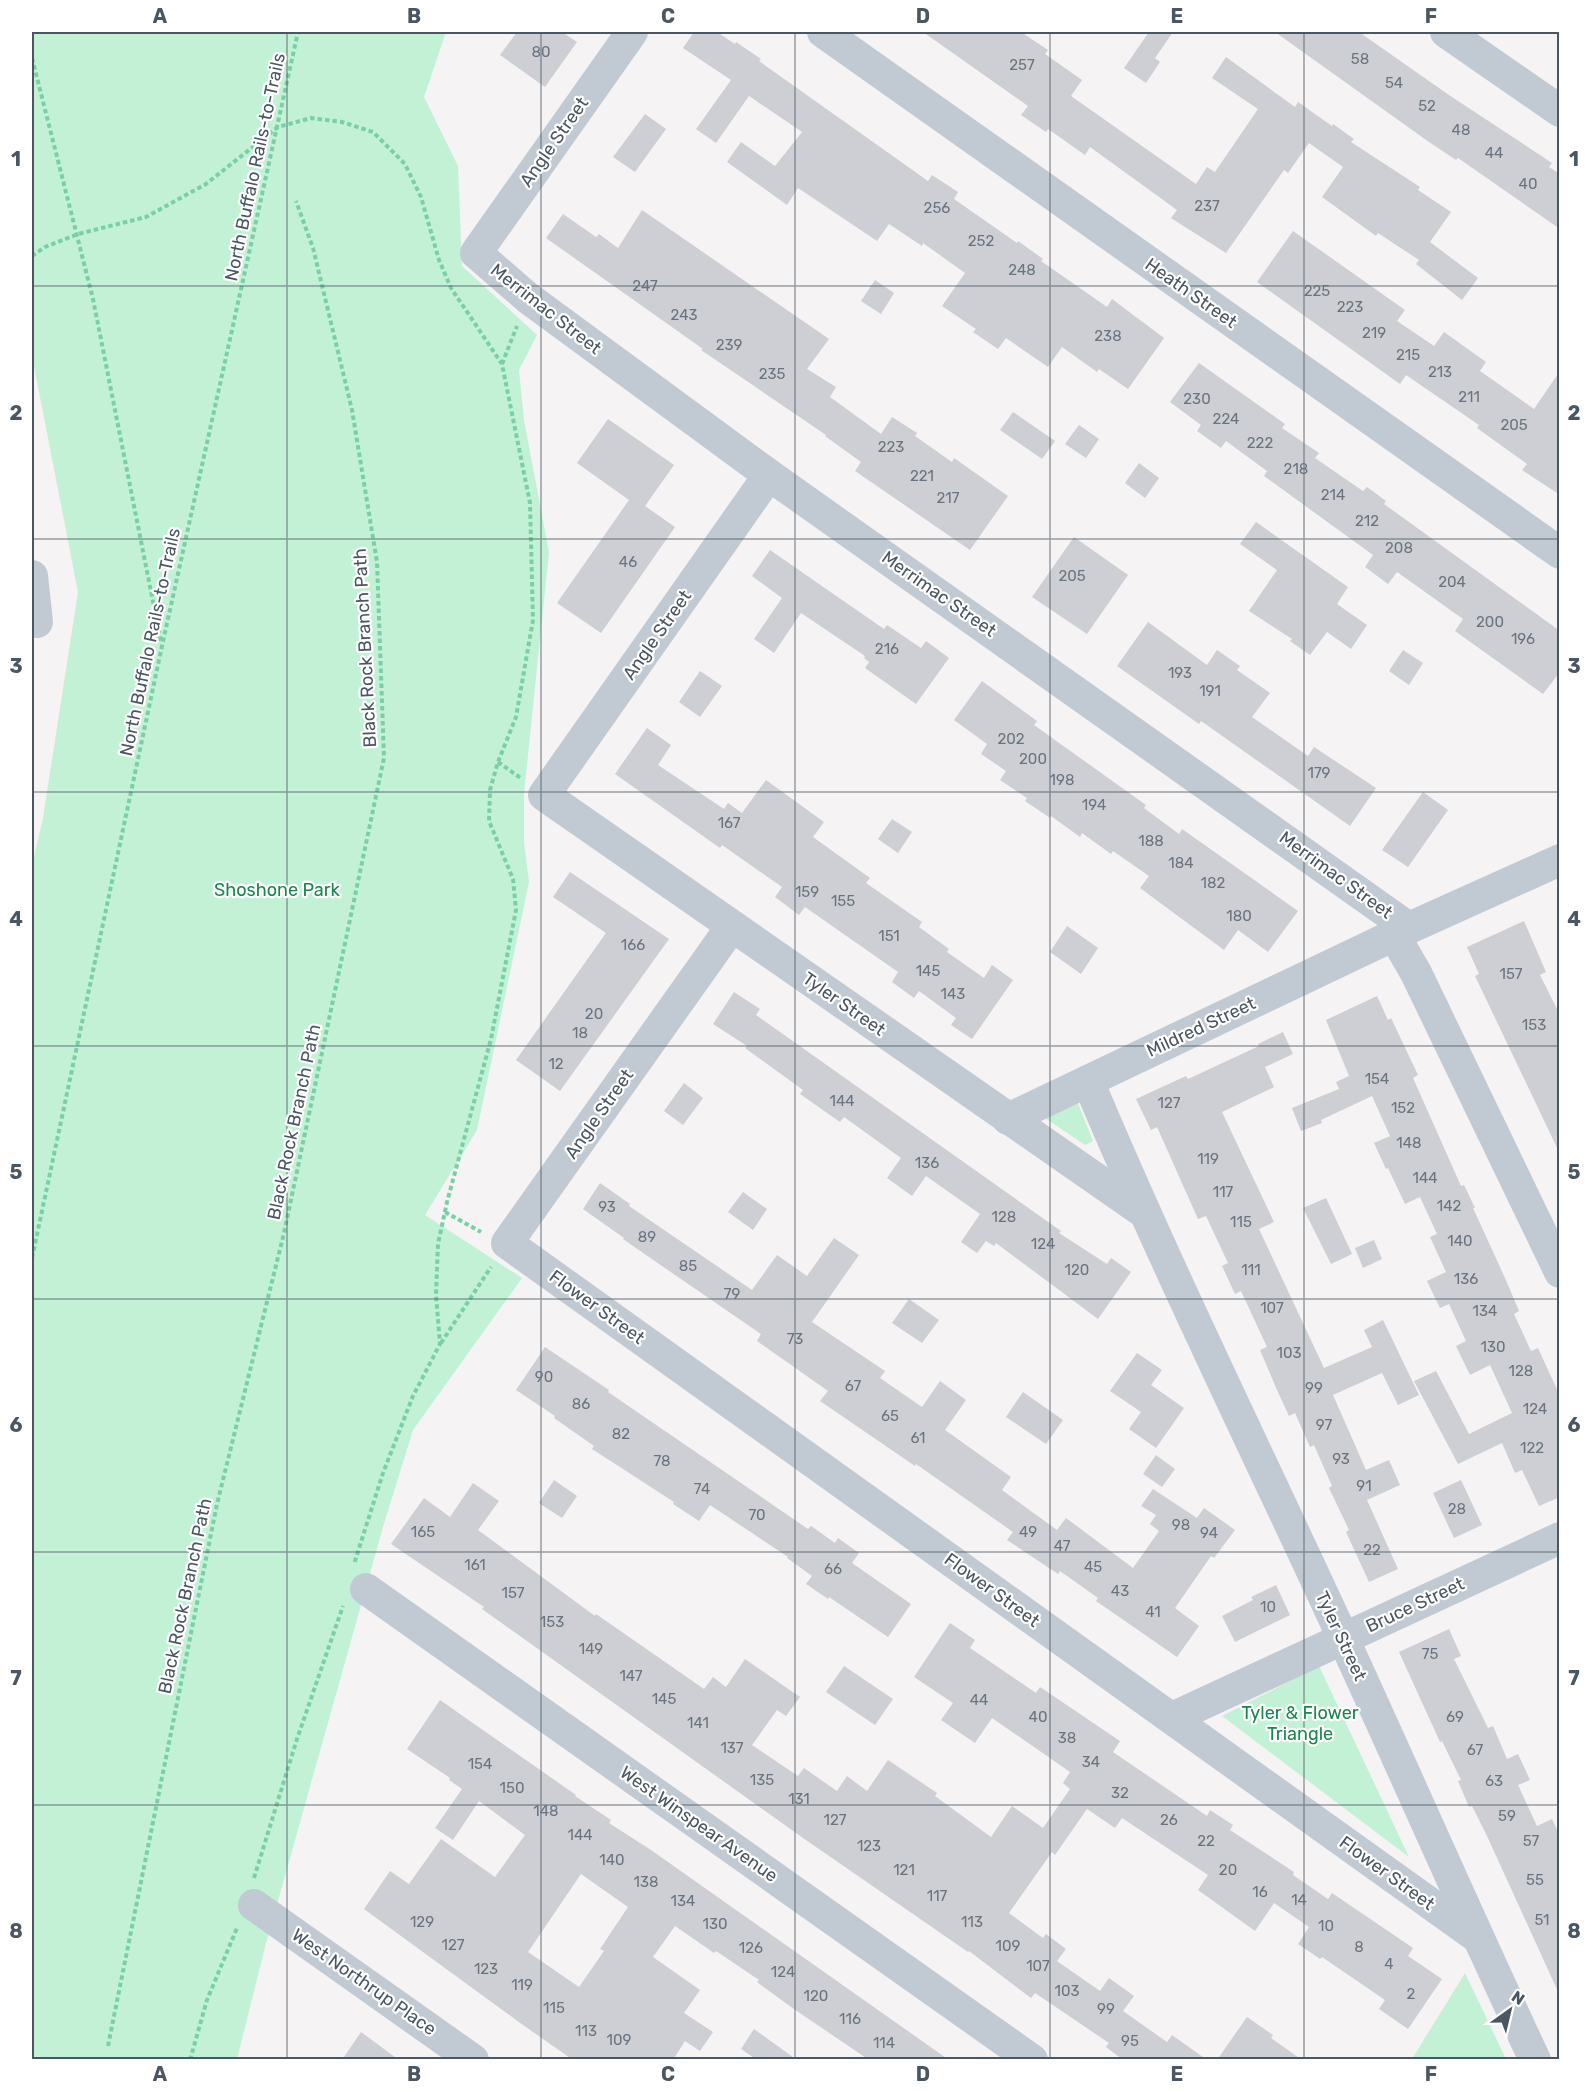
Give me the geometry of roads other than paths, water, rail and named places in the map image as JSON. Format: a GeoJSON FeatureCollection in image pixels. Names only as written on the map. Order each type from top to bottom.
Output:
{"type":"FeatureCollection","features":[{"type":"Feature","properties":{"kind":"street","name":"Angle Street"},"geometry":{"type":"LineString","coordinates":[[476,252],[632,32]]}},
{"type":"Feature","properties":{"kind":"street","name":"Heath Street"},"geometry":{"type":"LineString","coordinates":[[823,32],[1560,554]]}},
{"type":"Feature","properties":{"kind":"street"},"geometry":{"type":"LineString","coordinates":[[1446,32],[1560,111]]}},
{"type":"Feature","properties":{"kind":"street","name":"Merrimac Street"},"geometry":{"type":"LineString","coordinates":[[476,252],[528,298],[769,475],[1402,932],[1416,973],[1560,1272]]}},
{"type":"Feature","properties":{"kind":"street","name":"Angle Street"},"geometry":{"type":"LineString","coordinates":[[534,788],[769,475]]}},
{"type":"Feature","properties":{"kind":"street"},"geometry":{"type":"LineString","coordinates":[[32,576],[37,622]]}},
{"type":"Feature","properties":{"kind":"street","name":"Tyler Street"},"geometry":{"type":"LineString","coordinates":[[534,788],[1145,1213]]}},
{"type":"Feature","properties":{"kind":"street","name":"Mildred Street"},"geometry":{"type":"LineString","coordinates":[[1008,1119],[1402,932],[1560,860]]}},
{"type":"Feature","properties":{"kind":"street","name":"Angle Street"},"geometry":{"type":"LineString","coordinates":[[497,1238],[732,926]]}},
{"type":"Feature","properties":{"kind":"street","name":"Tyler Street"},"geometry":{"type":"LineString","coordinates":[[1088,1081],[1145,1213],[1343,1638],[1477,1937],[1535,2060]]}},
{"type":"Feature","properties":{"kind":"street","name":"Flower Street"},"geometry":{"type":"LineString","coordinates":[[497,1238],[1477,1937]]}},
{"type":"Feature","properties":{"kind":"street","name":"Bruce Street"},"geometry":{"type":"LineString","coordinates":[[1172,1718],[1560,1538]]}},
{"type":"Feature","properties":{"kind":"street","name":"West Winspear Avenue"},"geometry":{"type":"LineString","coordinates":[[354,1586],[1032,2060]]}},
{"type":"Feature","properties":{"kind":"street","name":"West Northrup Place"},"geometry":{"type":"LineString","coordinates":[[248,1904],[473,2060]]}},
{"type":"Feature","properties":{"kind":"park label","name":"Shoshone Park"},"geometry":{"type":"Point","coordinates":[277,890]}},
{"type":"Feature","properties":{"kind":"park label","name":"Tyler & Flower Triangle"},"geometry":{"type":"Point","coordinates":[1300,1723]}}]}
